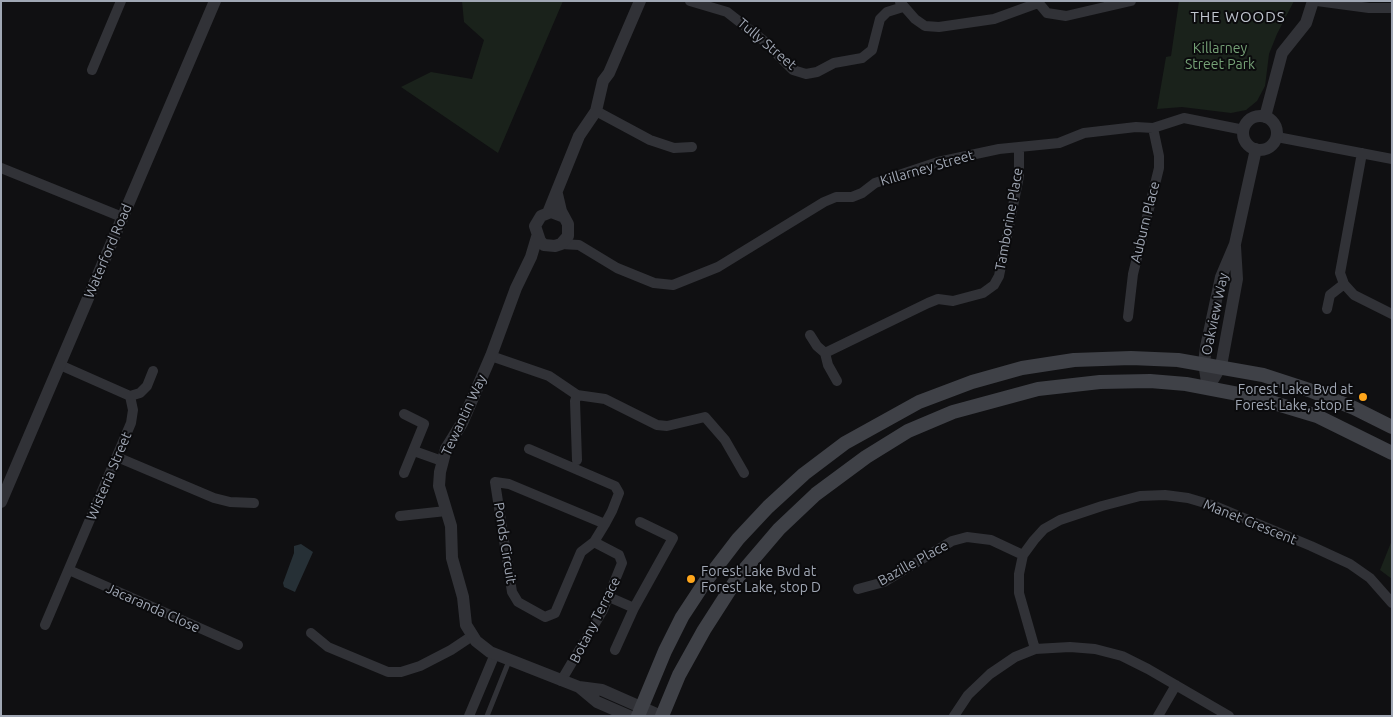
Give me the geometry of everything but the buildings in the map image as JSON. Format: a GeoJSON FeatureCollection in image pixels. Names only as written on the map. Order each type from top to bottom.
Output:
{"type":"FeatureCollection","features":[{"type":"Feature","properties":{"kind":"main road"},"geometry":{"type":"LineString","coordinates":[[640,711],[665,651],[682,617],[705,582],[738,539],[768,507],[804,474],[845,443],[919,402],[972,382],[1022,368],[1074,360],[1130,358],[1178,360],[1221,366],[1263,375],[1309,390],[1354,408],[1392,428]]}},
{"type":"Feature","properties":{"kind":"main road"},"geometry":{"type":"LineString","coordinates":[[662,716],[679,674],[704,630],[738,577],[779,529],[816,494],[866,457],[908,431],[953,412],[1038,389],[1100,382],[1150,381],[1208,388],[1254,397],[1317,416],[1392,453]]}},
{"type":"Feature","properties":{"kind":"street"},"geometry":{"type":"LineString","coordinates":[[92,70],[121,1]]}},
{"type":"Feature","properties":{"kind":"street","name":"Waterford Road"},"geometry":{"type":"LineString","coordinates":[[1,502],[215,1]]}},
{"type":"Feature","properties":{"kind":"street"},"geometry":{"type":"LineString","coordinates":[[555,245],[540,241],[535,231],[538,221],[548,213],[579,136],[596,111],[603,81],[609,73],[640,1]]}},
{"type":"Feature","properties":{"kind":"street","name":"Tully Street"},"geometry":{"type":"LineString","coordinates":[[690,1],[728,12],[764,41],[793,70],[806,74],[817,72],[834,63],[862,58],[872,50],[880,20],[888,12],[901,4]]}},
{"type":"Feature","properties":{"kind":"street"},"geometry":{"type":"LineString","coordinates":[[901,4],[925,26],[939,27],[994,19],[1038,2],[1048,13],[1066,16],[1131,1]]}},
{"type":"Feature","properties":{"kind":"street"},"geometry":{"type":"LineString","coordinates":[[1265,117],[1282,53],[1306,23],[1315,1],[1369,8],[1392,8]]}},
{"type":"Feature","properties":{"kind":"street"},"geometry":{"type":"LineString","coordinates":[[596,111],[650,140],[674,148],[692,147]]}},
{"type":"Feature","properties":{"kind":"street"},"geometry":{"type":"LineString","coordinates":[[1265,117],[1273,122],[1277,137],[1275,142],[1267,149],[1256,149],[1248,144],[1244,130],[1250,120],[1265,117]]}},
{"type":"Feature","properties":{"kind":"street","name":"Killarney Street"},"geometry":{"type":"LineString","coordinates":[[569,230],[579,245],[617,268],[654,283],[673,286],[718,267],[824,202],[836,198],[852,197],[862,193],[875,183],[938,162],[999,149],[1060,143],[1084,133],[1136,127],[1153,128],[1184,118],[1244,130]]}},
{"type":"Feature","properties":{"kind":"street","name":"Auburn Place"},"geometry":{"type":"LineString","coordinates":[[1128,317],[1133,274],[1158,168],[1159,156],[1153,128]]}},
{"type":"Feature","properties":{"kind":"street"},"geometry":{"type":"LineString","coordinates":[[1277,137],[1392,159]]}},
{"type":"Feature","properties":{"kind":"street","name":"Tamborine Place"},"geometry":{"type":"LineString","coordinates":[[825,353],[938,299],[954,300],[968,297],[983,293],[994,286],[999,276],[1020,176],[1019,147]]}},
{"type":"Feature","properties":{"kind":"street","name":"Oakview Way"},"geometry":{"type":"LineString","coordinates":[[1208,388],[1204,364],[1221,277],[1235,244],[1256,149]]}},
{"type":"Feature","properties":{"kind":"street"},"geometry":{"type":"LineString","coordinates":[[1362,153],[1340,273],[1344,284],[1354,295],[1392,314]]}},
{"type":"Feature","properties":{"kind":"street"},"geometry":{"type":"LineString","coordinates":[[1,168],[122,217]]}},
{"type":"Feature","properties":{"kind":"street"},"geometry":{"type":"LineString","coordinates":[[531,257],[568,236],[569,230],[557,194]]}},
{"type":"Feature","properties":{"kind":"street"},"geometry":{"type":"LineString","coordinates":[[548,213],[556,213],[564,217]]}},
{"type":"Feature","properties":{"kind":"street","name":"Tewantin Way"},"geometry":{"type":"LineString","coordinates":[[472,636],[466,625],[462,597],[454,572],[451,526],[439,486],[442,461],[491,356],[516,288],[531,257],[537,236]]}},
{"type":"Feature","properties":{"kind":"street","name":"Oakview Way"},"geometry":{"type":"LineString","coordinates":[[1208,388],[1221,366],[1237,279],[1235,244]]}},
{"type":"Feature","properties":{"kind":"street","name":"Killarney Street"},"geometry":{"type":"LineString","coordinates":[[555,245],[579,245]]}},
{"type":"Feature","properties":{"kind":"street"},"geometry":{"type":"LineString","coordinates":[[1327,309],[1330,295],[1344,284]]}},
{"type":"Feature","properties":{"kind":"street"},"geometry":{"type":"LineString","coordinates":[[810,335],[825,353],[828,365],[837,381]]}},
{"type":"Feature","properties":{"kind":"street"},"geometry":{"type":"LineString","coordinates":[[491,356],[549,376],[576,395],[605,399],[657,426],[667,426],[705,417],[725,440],[744,473]]}},
{"type":"Feature","properties":{"kind":"street"},"geometry":{"type":"LineString","coordinates":[[60,365],[130,396],[140,393],[147,386],[154,371]]}},
{"type":"Feature","properties":{"kind":"street"},"geometry":{"type":"LineString","coordinates":[[576,395],[577,460]]}},
{"type":"Feature","properties":{"kind":"street","name":"Wisteria Street"},"geometry":{"type":"LineString","coordinates":[[45,625],[131,423],[132,401],[130,396]]}},
{"type":"Feature","properties":{"kind":"street"},"geometry":{"type":"LineString","coordinates":[[404,414],[424,424],[404,473]]}},
{"type":"Feature","properties":{"kind":"street"},"geometry":{"type":"LineString","coordinates":[[529,449],[617,488],[618,498],[605,524]]}},
{"type":"Feature","properties":{"kind":"street"},"geometry":{"type":"LineString","coordinates":[[414,451],[442,461]]}},
{"type":"Feature","properties":{"kind":"street"},"geometry":{"type":"LineString","coordinates":[[117,457],[214,498],[230,502],[254,503]]}},
{"type":"Feature","properties":{"kind":"street","name":"Ponds Circuit"},"geometry":{"type":"LineString","coordinates":[[495,482],[509,484],[605,524],[594,542],[581,552],[555,614],[545,617],[522,606],[512,592],[495,482]]}},
{"type":"Feature","properties":{"kind":"street","name":"Manet Crescent"},"geometry":{"type":"LineString","coordinates":[[1035,649],[1019,594],[1019,574],[1024,555],[1034,540],[1044,529],[1060,520],[1140,496],[1173,496],[1215,506],[1350,564],[1370,578],[1392,602]]}},
{"type":"Feature","properties":{"kind":"street"},"geometry":{"type":"LineString","coordinates":[[400,516],[446,511]]}},
{"type":"Feature","properties":{"kind":"street"},"geometry":{"type":"LineString","coordinates":[[616,650],[634,608],[673,538],[640,522]]}},
{"type":"Feature","properties":{"kind":"street","name":"Bazille Place"},"geometry":{"type":"LineString","coordinates":[[858,589],[884,582],[952,541],[967,537],[991,540],[1024,555]]}},
{"type":"Feature","properties":{"kind":"street","name":"Botany Terrace"},"geometry":{"type":"LineString","coordinates":[[561,681],[609,597],[622,560],[615,552],[594,542]]}},
{"type":"Feature","properties":{"kind":"street","name":"Jacaranda Close"},"geometry":{"type":"LineString","coordinates":[[69,570],[238,645]]}},
{"type":"Feature","properties":{"kind":"street"},"geometry":{"type":"LineString","coordinates":[[609,597],[634,608]]}},
{"type":"Feature","properties":{"kind":"street"},"geometry":{"type":"LineString","coordinates":[[311,633],[328,647],[388,672],[401,672],[428,662],[472,636],[483,647],[509,660],[579,688],[602,690],[640,711],[662,716]]}},
{"type":"Feature","properties":{"kind":"street"},"geometry":{"type":"LineString","coordinates":[[954,716],[968,695],[990,674],[1015,657],[1035,649],[1070,646],[1095,649],[1122,656],[1229,716]]}},
{"type":"Feature","properties":{"kind":"street"},"geometry":{"type":"LineString","coordinates":[[469,716],[495,654]]}},
{"type":"Feature","properties":{"kind":"street"},"geometry":{"type":"LineString","coordinates":[[1158,716],[1176,685]]}},
{"type":"Feature","properties":{"kind":"street"},"geometry":{"type":"LineString","coordinates":[[579,688],[597,702],[629,716]]}},
{"type":"Feature","properties":{"kind":"lane"},"geometry":{"type":"LineString","coordinates":[[487,716],[509,660]]}},
{"type":"Feature","properties":{"kind":"green space"},"geometry":{"type":"Polygon","coordinates":[[[462,1],[563,1],[498,153],[401,87],[431,72],[472,79],[484,40],[464,22],[462,1]]]}},
{"type":"Feature","properties":{"kind":"green space","name":"Killarney Street Park"},"geometry":{"type":"Polygon","coordinates":[[[1179,1],[1294,1],[1269,54],[1265,86],[1257,101],[1246,110],[1231,113],[1182,107],[1157,109],[1166,57],[1171,56],[1179,1]]]}},
{"type":"Feature","properties":{"kind":"green space"},"geometry":{"type":"Polygon","coordinates":[[[1392,540],[1392,579],[1380,570],[1392,540]]]}},
{"type":"Feature","properties":{"kind":"shaded area"},"geometry":{"type":"Polygon","coordinates":[[[301,544],[313,552],[295,592],[284,587],[283,583],[294,553],[294,546],[301,544]]]}},
{"type":"Feature","properties":{"kind":"place","name":"Forest Lake Bvd at Forest Lake, stop E"},"geometry":{"type":"Point","coordinates":[1363,397]}},
{"type":"Feature","properties":{"kind":"place","name":"Forest Lake Bvd at Forest Lake, stop D"},"geometry":{"type":"Point","coordinates":[691,579]}},
{"type":"Feature","properties":{"kind":"district","name":"THE WOODS"},"geometry":{"type":"Point","coordinates":[1238,17]}}]}
